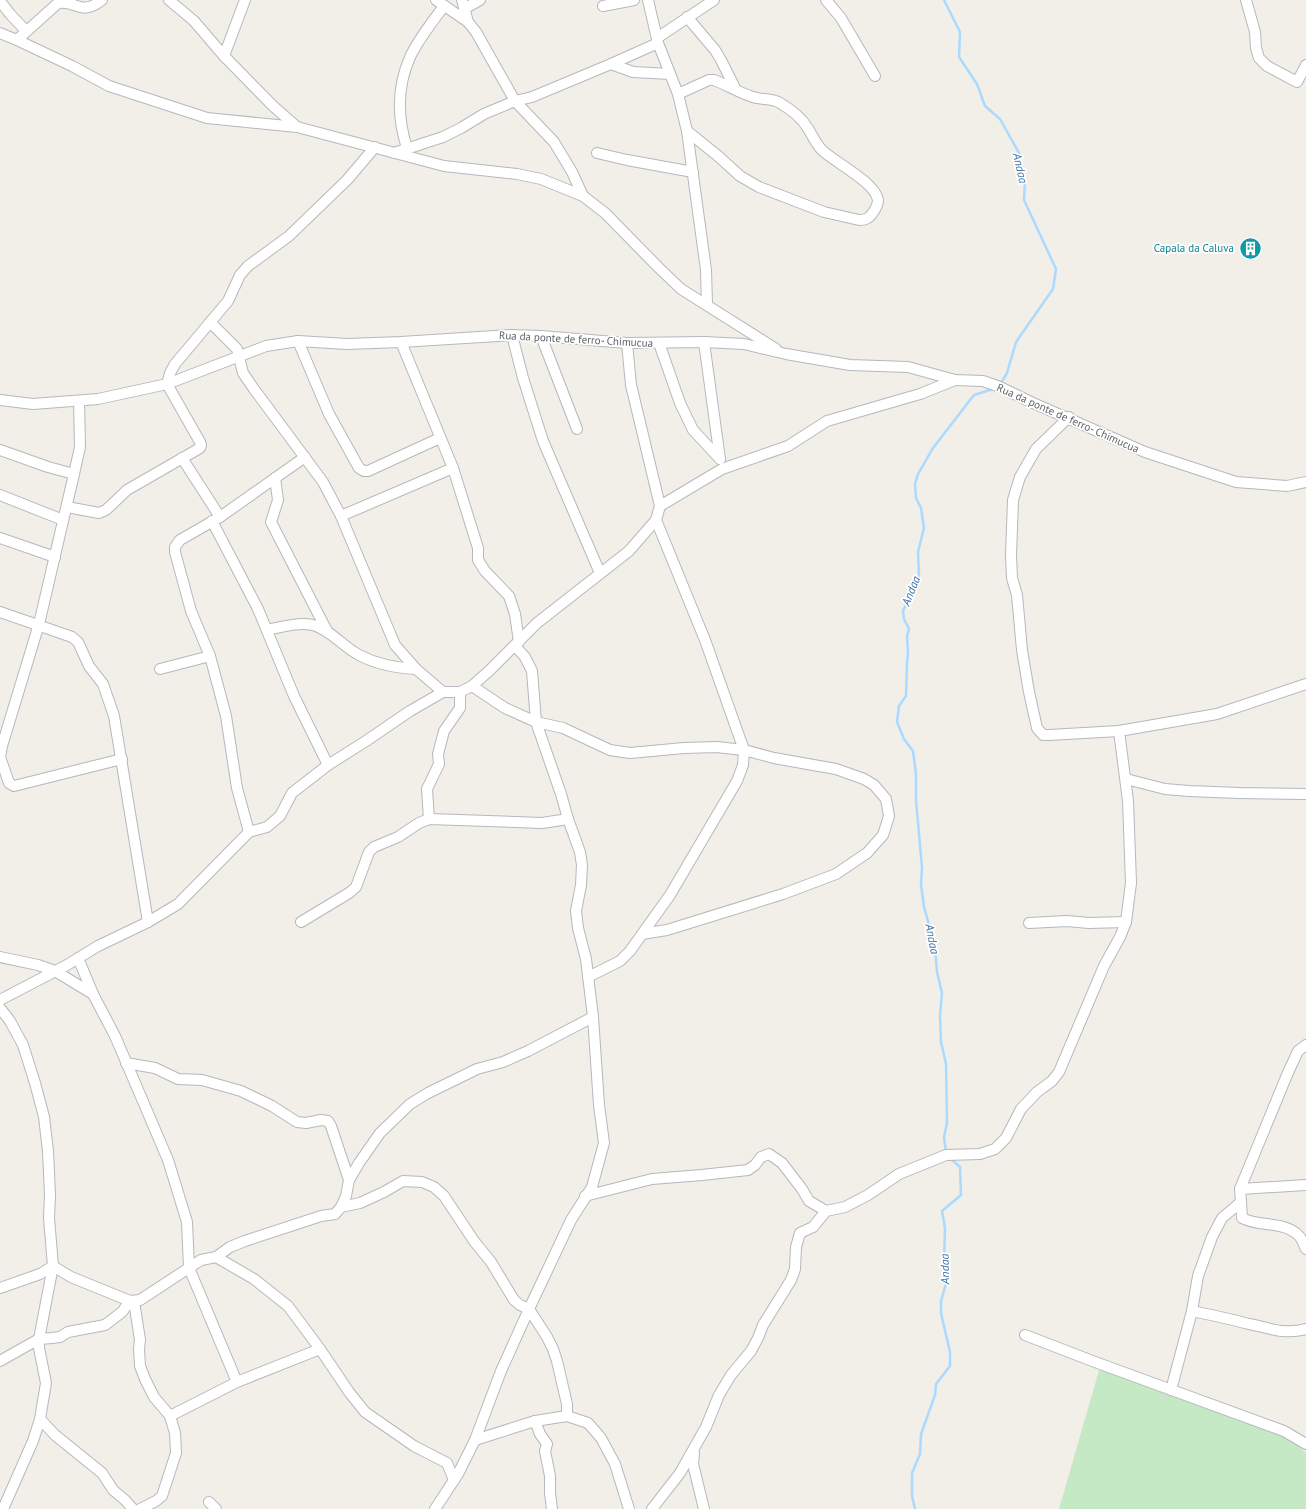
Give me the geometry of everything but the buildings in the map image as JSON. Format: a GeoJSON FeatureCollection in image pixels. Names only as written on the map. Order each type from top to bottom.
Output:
{"type":"FeatureCollection","features":[{"type":"Feature","properties":{"kind":"street"},"geometry":{"type":"LineString","coordinates":[[16,40],[58,3],[63,1],[85,8],[96,5],[102,0]]}},
{"type":"Feature","properties":{"kind":"street"},"geometry":{"type":"LineString","coordinates":[[169,0],[194,21],[224,56],[273,106],[297,127]]}},
{"type":"Feature","properties":{"kind":"street"},"geometry":{"type":"LineString","coordinates":[[224,56],[245,0]]}},
{"type":"Feature","properties":{"kind":"street"},"geometry":{"type":"LineString","coordinates":[[468,22],[463,5],[480,0]]}},
{"type":"Feature","properties":{"kind":"street"},"geometry":{"type":"LineString","coordinates":[[603,6],[634,0]]}},
{"type":"Feature","properties":{"kind":"street"},"geometry":{"type":"LineString","coordinates":[[648,0],[658,40],[678,94],[687,131],[706,270],[707,304]]}},
{"type":"Feature","properties":{"kind":"street"},"geometry":{"type":"LineString","coordinates":[[394,153],[443,137],[484,114],[515,101],[532,97],[611,64],[658,40],[687,17],[714,0]]}},
{"type":"Feature","properties":{"kind":"street"},"geometry":{"type":"LineString","coordinates":[[826,0],[841,18],[875,76]]}},
{"type":"Feature","properties":{"kind":"street"},"geometry":{"type":"LineString","coordinates":[[1246,0],[1255,32],[1256,48],[1259,58],[1267,66],[1297,82],[1306,65]]}},
{"type":"Feature","properties":{"kind":"street"},"geometry":{"type":"LineString","coordinates":[[0,1],[26,31]]}},
{"type":"Feature","properties":{"kind":"street"},"geometry":{"type":"LineString","coordinates":[[407,148],[402,132],[399,107],[400,94],[405,72],[411,55],[440,3],[468,22],[476,32],[515,101],[554,142],[572,172],[583,196]]}},
{"type":"Feature","properties":{"kind":"street"},"geometry":{"type":"LineString","coordinates":[[687,17],[718,54],[735,88]]}},
{"type":"Feature","properties":{"kind":"street"},"geometry":{"type":"LineString","coordinates":[[0,33],[72,66],[108,86],[207,118],[297,127],[444,166],[517,174],[541,180],[583,196],[605,213],[659,268],[681,288],[786,354]]}},
{"type":"Feature","properties":{"kind":"street"},"geometry":{"type":"LineString","coordinates":[[611,64],[633,72],[670,74]]}},
{"type":"Feature","properties":{"kind":"street"},"geometry":{"type":"LineString","coordinates":[[678,94],[709,80],[714,80],[755,98],[779,102],[796,114],[806,125],[822,151],[847,168],[876,196],[878,202],[875,210],[870,217],[864,220],[824,212],[759,187],[740,176],[687,131]]}},
{"type":"Feature","properties":{"kind":"street"},"geometry":{"type":"LineString","coordinates":[[67,507],[99,513],[106,510],[127,490],[200,448],[201,445],[168,384],[170,373],[175,364],[228,301],[240,275],[248,266],[289,236],[347,180],[375,147]]}},
{"type":"Feature","properties":{"kind":"street"},"geometry":{"type":"LineString","coordinates":[[597,153],[693,172]]}},
{"type":"Feature","properties":{"kind":"street"},"geometry":{"type":"LineString","coordinates":[[210,322],[237,349],[244,373],[254,389],[323,482],[341,516],[395,645],[416,669],[443,692]]}},
{"type":"Feature","properties":{"kind":"street"},"geometry":{"type":"LineString","coordinates":[[512,335],[542,441],[600,573]]}},
{"type":"Feature","properties":{"kind":"street","name":"Rua da ponte de ferro- Chimucua"},"geometry":{"type":"LineString","coordinates":[[0,400],[33,404],[98,399],[168,384],[266,346],[298,341],[347,344],[512,335],[627,343],[704,342],[744,344],[786,354],[850,365],[908,366],[955,380],[982,381],[1000,387],[1032,403],[1069,417],[1145,452],[1236,482],[1287,486],[1306,482]]}},
{"type":"Feature","properties":{"kind":"street"},"geometry":{"type":"LineString","coordinates":[[540,336],[577,429]]}},
{"type":"Feature","properties":{"kind":"street"},"geometry":{"type":"LineString","coordinates":[[298,341],[329,414],[359,468],[364,471],[368,471],[440,438]]}},
{"type":"Feature","properties":{"kind":"street"},"geometry":{"type":"LineString","coordinates":[[401,342],[453,468],[478,548],[478,560],[484,571],[508,596],[515,614],[517,644],[532,671],[536,722],[580,852],[582,865],[581,885],[576,911],[588,977],[593,1017],[599,1105],[604,1143],[592,1187],[571,1220],[529,1309],[501,1371],[475,1440],[454,1480],[435,1509]]}},
{"type":"Feature","properties":{"kind":"street"},"geometry":{"type":"LineString","coordinates":[[704,342],[721,464]]}},
{"type":"Feature","properties":{"kind":"street"},"geometry":{"type":"LineString","coordinates":[[0,1000],[98,946],[148,922],[178,904],[249,832],[266,828],[280,816],[292,793],[328,765],[410,711],[443,692],[460,692],[472,686],[537,623],[629,551],[656,520],[660,506],[631,385],[627,343]]}},
{"type":"Feature","properties":{"kind":"street"},"geometry":{"type":"LineString","coordinates":[[659,343],[680,403],[693,430],[721,464]]}},
{"type":"Feature","properties":{"kind":"street"},"geometry":{"type":"LineString","coordinates":[[660,506],[721,464],[788,446],[827,421],[920,394],[955,380]]}},
{"type":"Feature","properties":{"kind":"street"},"geometry":{"type":"LineString","coordinates":[[79,401],[80,447],[67,507],[38,624],[0,757],[9,783],[14,786],[122,759]]}},
{"type":"Feature","properties":{"kind":"street"},"geometry":{"type":"LineString","coordinates":[[1069,417],[1036,449],[1020,477],[1013,500],[1011,555],[1012,578],[1017,595],[1022,650],[1029,692],[1037,728],[1043,735],[1067,735],[1119,731],[1217,714],[1306,684]]}},
{"type":"Feature","properties":{"kind":"street"},"geometry":{"type":"LineString","coordinates":[[0,450],[48,467],[74,474]]}},
{"type":"Feature","properties":{"kind":"street"},"geometry":{"type":"LineString","coordinates":[[249,832],[237,788],[226,716],[210,656],[192,610],[175,552],[175,547],[180,540],[216,519],[305,457]]}},
{"type":"Feature","properties":{"kind":"street"},"geometry":{"type":"LineString","coordinates":[[182,458],[216,519],[258,609],[294,696],[328,765]]}},
{"type":"Feature","properties":{"kind":"street"},"geometry":{"type":"LineString","coordinates":[[341,516],[453,468]]}},
{"type":"Feature","properties":{"kind":"street"},"geometry":{"type":"LineString","coordinates":[[275,478],[278,500],[271,522],[327,631]]}},
{"type":"Feature","properties":{"kind":"street"},"geometry":{"type":"LineString","coordinates":[[0,495],[63,520]]}},
{"type":"Feature","properties":{"kind":"street"},"geometry":{"type":"LineString","coordinates":[[588,977],[620,961],[630,951],[670,895],[737,781],[743,766],[744,750],[705,640],[656,520]]}},
{"type":"Feature","properties":{"kind":"street"},"geometry":{"type":"LineString","coordinates":[[0,538],[55,557]]}},
{"type":"Feature","properties":{"kind":"street"},"geometry":{"type":"LineString","coordinates":[[0,612],[72,637],[78,642],[89,666],[103,684],[114,716],[148,922]]}},
{"type":"Feature","properties":{"kind":"street"},"geometry":{"type":"LineString","coordinates":[[267,630],[298,624],[313,625],[327,631],[359,656],[400,668],[416,669]]}},
{"type":"Feature","properties":{"kind":"street"},"geometry":{"type":"LineString","coordinates":[[160,670],[210,656]]}},
{"type":"Feature","properties":{"kind":"street"},"geometry":{"type":"LineString","coordinates":[[472,686],[506,708],[536,722],[564,728],[610,750],[630,753],[684,748],[716,747],[744,750],[774,758],[836,769],[864,779],[874,786],[886,800],[889,816],[882,835],[867,853],[836,874],[782,894],[667,930],[642,934]]}},
{"type":"Feature","properties":{"kind":"street"},"geometry":{"type":"LineString","coordinates":[[428,819],[427,789],[439,764],[438,754],[444,731],[460,708],[460,692]]}},
{"type":"Feature","properties":{"kind":"street"},"geometry":{"type":"LineString","coordinates":[[652,1509],[680,1473],[706,1427],[719,1395],[731,1375],[752,1351],[763,1325],[791,1280],[795,1269],[796,1247],[800,1234],[812,1228],[826,1211],[845,1207],[868,1195],[899,1174],[946,1155],[980,1154],[994,1148],[1006,1138],[1021,1110],[1037,1092],[1052,1080],[1059,1072],[1104,966],[1120,937],[1126,922],[1131,884],[1128,801],[1119,731]]}},
{"type":"Feature","properties":{"kind":"street"},"geometry":{"type":"LineString","coordinates":[[1126,779],[1165,789],[1239,794],[1306,794]]}},
{"type":"Feature","properties":{"kind":"street"},"geometry":{"type":"LineString","coordinates":[[302,922],[349,894],[356,887],[369,852],[374,848],[398,837],[418,823],[428,819],[542,823],[568,820]]}},
{"type":"Feature","properties":{"kind":"street"},"geometry":{"type":"LineString","coordinates":[[1029,923],[1067,921],[1089,923],[1126,922]]}},
{"type":"Feature","properties":{"kind":"street"},"geometry":{"type":"LineString","coordinates":[[0,957],[55,970],[93,994]]}},
{"type":"Feature","properties":{"kind":"street"},"geometry":{"type":"LineString","coordinates":[[78,958],[93,994],[115,1036],[168,1160],[187,1222],[189,1268],[237,1382]]}},
{"type":"Feature","properties":{"kind":"street"},"geometry":{"type":"LineString","coordinates":[[0,1008],[10,1021],[23,1045],[36,1083],[44,1117],[48,1151],[50,1194],[49,1218],[53,1266],[39,1339],[39,1348],[46,1383],[40,1419],[33,1441],[14,1480],[3,1509]]}},
{"type":"Feature","properties":{"kind":"street"},"geometry":{"type":"LineString","coordinates":[[53,1266],[70,1277],[132,1301],[140,1300],[201,1260],[216,1257],[230,1247],[315,1218],[334,1214],[341,1207],[346,1196],[349,1180],[358,1163],[380,1133],[410,1104],[428,1092],[477,1069],[503,1062],[528,1051],[593,1017]]}},
{"type":"Feature","properties":{"kind":"street"},"geometry":{"type":"LineString","coordinates":[[1306,1045],[1298,1051],[1287,1074],[1240,1189],[1242,1218],[1248,1222],[1268,1224],[1290,1230],[1299,1235],[1306,1249]]}},
{"type":"Feature","properties":{"kind":"street"},"geometry":{"type":"LineString","coordinates":[[126,1062],[155,1068],[178,1079],[202,1080],[241,1091],[272,1106],[297,1122],[306,1123],[322,1120],[328,1121],[349,1180]]}},
{"type":"Feature","properties":{"kind":"street"},"geometry":{"type":"LineString","coordinates":[[585,1196],[652,1179],[702,1176],[748,1170],[755,1165],[761,1157],[769,1154],[782,1164],[802,1189],[809,1201],[826,1211]]}},
{"type":"Feature","properties":{"kind":"street"},"geometry":{"type":"LineString","coordinates":[[341,1207],[360,1203],[403,1182],[422,1182],[434,1187],[444,1196],[474,1241],[491,1262],[514,1300],[520,1305],[529,1309],[553,1349],[567,1404],[567,1416]]}},
{"type":"Feature","properties":{"kind":"street"},"geometry":{"type":"LineString","coordinates":[[1240,1189],[1306,1185]]}},
{"type":"Feature","properties":{"kind":"street"},"geometry":{"type":"LineString","coordinates":[[1171,1390],[1192,1311],[1198,1276],[1212,1237],[1222,1218],[1241,1202]]}},
{"type":"Feature","properties":{"kind":"street"},"geometry":{"type":"LineString","coordinates":[[216,1257],[254,1279],[288,1306],[364,1412],[414,1446],[447,1463],[454,1480]]}},
{"type":"Feature","properties":{"kind":"street"},"geometry":{"type":"LineString","coordinates":[[0,1288],[40,1274],[53,1266]]}},
{"type":"Feature","properties":{"kind":"street"},"geometry":{"type":"LineString","coordinates":[[0,1361],[39,1339],[60,1337],[68,1332],[105,1325],[122,1312],[132,1301]]}},
{"type":"Feature","properties":{"kind":"street"},"geometry":{"type":"LineString","coordinates":[[132,1301],[140,1340],[138,1349],[140,1366],[154,1397],[170,1416],[175,1433],[176,1453],[162,1496],[156,1501],[140,1509]]}},
{"type":"Feature","properties":{"kind":"street"},"geometry":{"type":"LineString","coordinates":[[1192,1311],[1253,1324],[1276,1331],[1306,1329]]}},
{"type":"Feature","properties":{"kind":"street"},"geometry":{"type":"LineString","coordinates":[[1025,1335],[1284,1431],[1306,1444]]}},
{"type":"Feature","properties":{"kind":"street"},"geometry":{"type":"LineString","coordinates":[[170,1416],[237,1382],[320,1349]]}},
{"type":"Feature","properties":{"kind":"street"},"geometry":{"type":"LineString","coordinates":[[475,1440],[534,1421],[567,1416],[588,1423],[601,1438],[615,1464],[629,1509]]}},
{"type":"Feature","properties":{"kind":"street"},"geometry":{"type":"LineString","coordinates":[[40,1419],[55,1435],[102,1473],[113,1490],[133,1509]]}},
{"type":"Feature","properties":{"kind":"street"},"geometry":{"type":"LineString","coordinates":[[534,1421],[547,1444],[545,1451],[550,1476],[552,1509]]}},
{"type":"Feature","properties":{"kind":"street"},"geometry":{"type":"LineString","coordinates":[[694,1449],[693,1464],[704,1509]]}},
{"type":"Feature","properties":{"kind":"street"},"geometry":{"type":"LineString","coordinates":[[447,1463],[466,1456]]}},
{"type":"Feature","properties":{"kind":"green space"},"geometry":{"type":"Polygon","coordinates":[[[1100,1367],[1290,1439],[1306,1453],[1306,1509],[1059,1509],[1100,1367]]]}},
{"type":"Feature","properties":{"kind":"waterway","name":"Andaa"},"geometry":{"type":"LineString","coordinates":[[944,0],[960,32],[959,57],[977,84],[985,106],[1000,119],[1019,153],[1025,182],[1024,200],[1056,269],[1053,289],[1016,342],[1007,373],[1001,383]]}},
{"type":"Feature","properties":{"kind":"waterway","name":"Andaa"},"geometry":{"type":"LineString","coordinates":[[946,1152],[944,1137],[947,1123],[946,1064],[941,1042],[940,1016],[942,993],[937,972],[935,946],[924,907],[921,884],[922,868],[916,800],[916,774],[913,751],[904,739],[897,722],[899,706],[906,696],[908,653],[907,636],[909,629],[904,619],[903,611],[919,576],[918,552],[924,528],[921,508],[916,498],[915,484],[918,474],[933,448],[974,395],[993,389]]}},
{"type":"Feature","properties":{"kind":"waterway","name":"Andaa"},"geometry":{"type":"LineString","coordinates":[[915,1509],[912,1496],[912,1473],[920,1454],[921,1434],[935,1395],[936,1384],[950,1366],[950,1352],[941,1313],[941,1301],[947,1280],[944,1259],[945,1228],[942,1211],[961,1195],[960,1167],[951,1159]]}},
{"type":"Feature","properties":{"kind":"place","name":"Capala da Caluva"},"geometry":{"type":"Point","coordinates":[1250,248]}}]}
